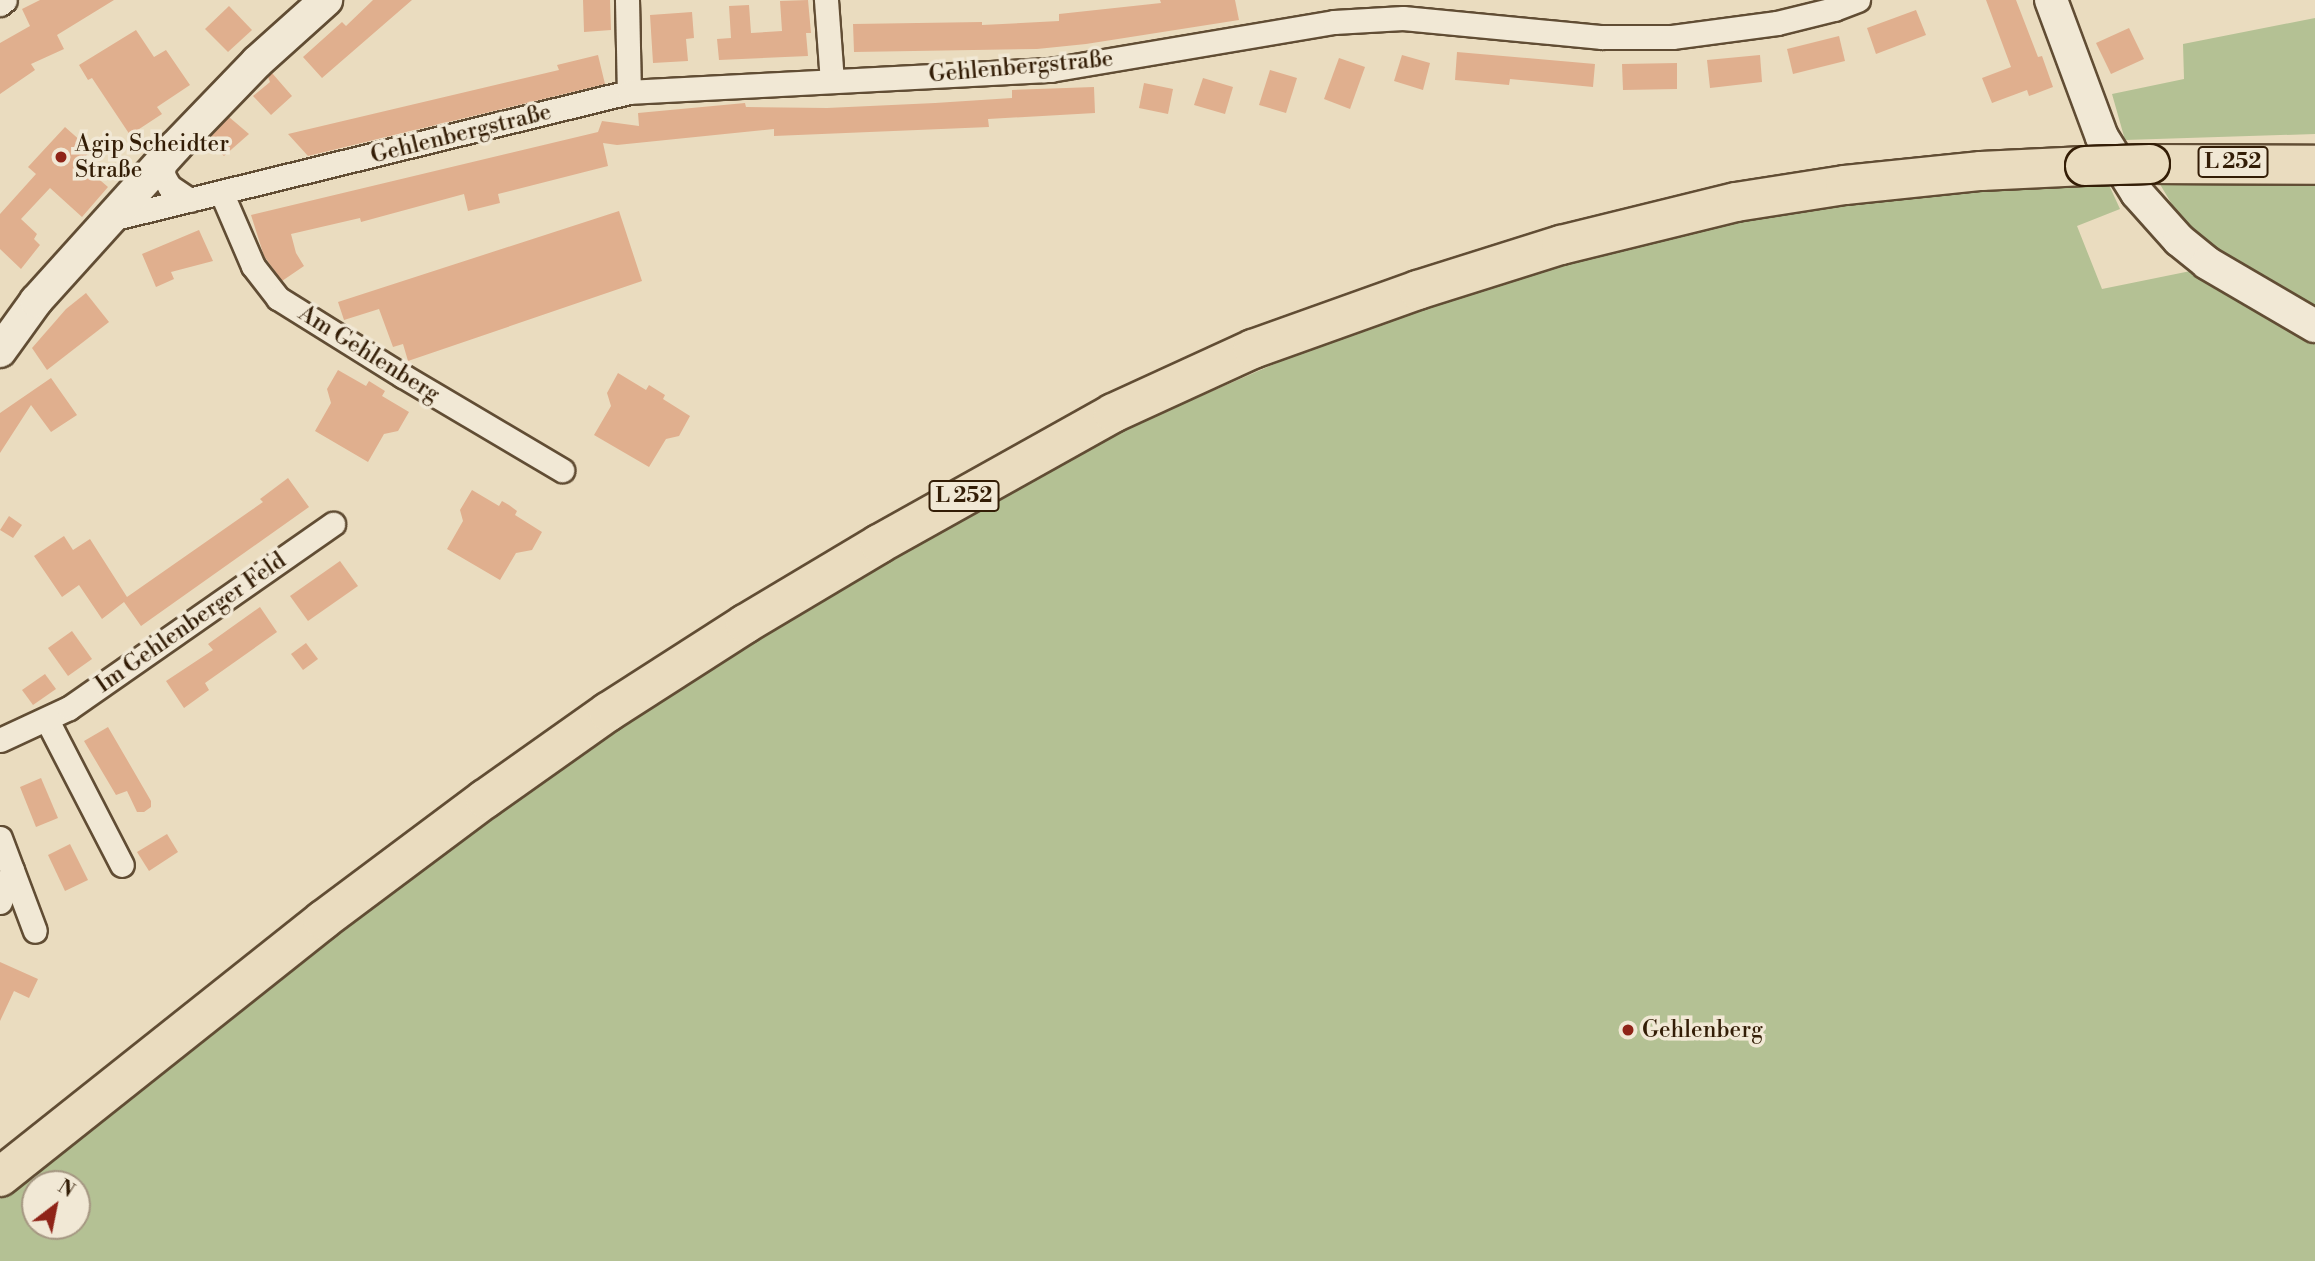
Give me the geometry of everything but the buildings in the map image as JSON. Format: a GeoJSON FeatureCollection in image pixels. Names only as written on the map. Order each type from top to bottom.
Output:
{"type":"FeatureCollection","features":[{"type":"Feature","properties":{"kind":"highway","name":"L 252"},"geometry":{"type":"LineString","coordinates":[[0,1177],[323,920],[485,799],[608,712],[745,624],[879,544],[1113,413],[1253,349],[1418,290],[1561,246],[1736,202],[1845,185],[1981,171],[2150,164],[2315,164]]}},
{"type":"Feature","properties":{"kind":"street"},"geometry":{"type":"LineString","coordinates":[[0,4],[5,0]]}},
{"type":"Feature","properties":{"kind":"street"},"geometry":{"type":"LineString","coordinates":[[0,351],[36,302],[164,160],[249,70],[326,0]]}},
{"type":"Feature","properties":{"kind":"street"},"geometry":{"type":"LineString","coordinates":[[627,0],[629,92]]}},
{"type":"Feature","properties":{"kind":"street"},"geometry":{"type":"LineString","coordinates":[[826,0],[832,81]]}},
{"type":"Feature","properties":{"kind":"street","name":"Gehlenbergstraße"},"geometry":{"type":"LineString","coordinates":[[111,219],[222,194],[629,92],[1050,69],[1334,22],[1389,19],[1602,37],[1672,37],[1777,23],[1834,9],[1858,0]]}},
{"type":"Feature","properties":{"kind":"street"},"geometry":{"type":"LineString","coordinates":[[2051,0],[2102,137],[2137,193],[2179,240],[2207,263],[2315,326]]}},
{"type":"Feature","properties":{"kind":"street"},"geometry":{"type":"LineString","coordinates":[[164,160],[163,175],[169,186],[190,200]]}},
{"type":"Feature","properties":{"kind":"street","name":"Am Gehlenberg"},"geometry":{"type":"LineString","coordinates":[[222,194],[253,266],[278,298],[562,470]]}},
{"type":"Feature","properties":{"kind":"street","name":"Im Gehlenberger Feld"},"geometry":{"type":"LineString","coordinates":[[0,740],[47,720],[333,524]]}},
{"type":"Feature","properties":{"kind":"street"},"geometry":{"type":"LineString","coordinates":[[47,720],[122,865]]}},
{"type":"Feature","properties":{"kind":"street"},"geometry":{"type":"LineString","coordinates":[[0,838],[35,931]]}},
{"type":"Feature","properties":{"kind":"street"},"geometry":{"type":"LineString","coordinates":[[0,902],[12,870]]}},
{"type":"Feature","properties":{"kind":"green space"},"geometry":{"type":"Polygon","coordinates":[[[2315,18],[2315,134],[2125,140],[2112,94],[2184,79],[2183,44],[2315,18]]]}},
{"type":"Feature","properties":{"kind":"green space"},"geometry":{"type":"Polygon","coordinates":[[[2158,181],[2315,185],[2315,1261],[0,1261],[0,1199],[21,1182],[21,1240],[91,1240],[91,1170],[35,1170],[287,963],[574,753],[868,567],[1012,486],[1137,424],[1334,338],[1511,278],[1785,211],[1948,192],[2109,185],[2120,209],[2077,226],[2102,289],[2225,264],[2185,226],[2158,181]]]}},
{"type":"Feature","properties":{"kind":"place","name":"Agip Scheidter Straße"},"geometry":{"type":"Point","coordinates":[61,157]}},
{"type":"Feature","properties":{"kind":"place","name":"Gehlenberg"},"geometry":{"type":"Point","coordinates":[1628,1030]}}]}
